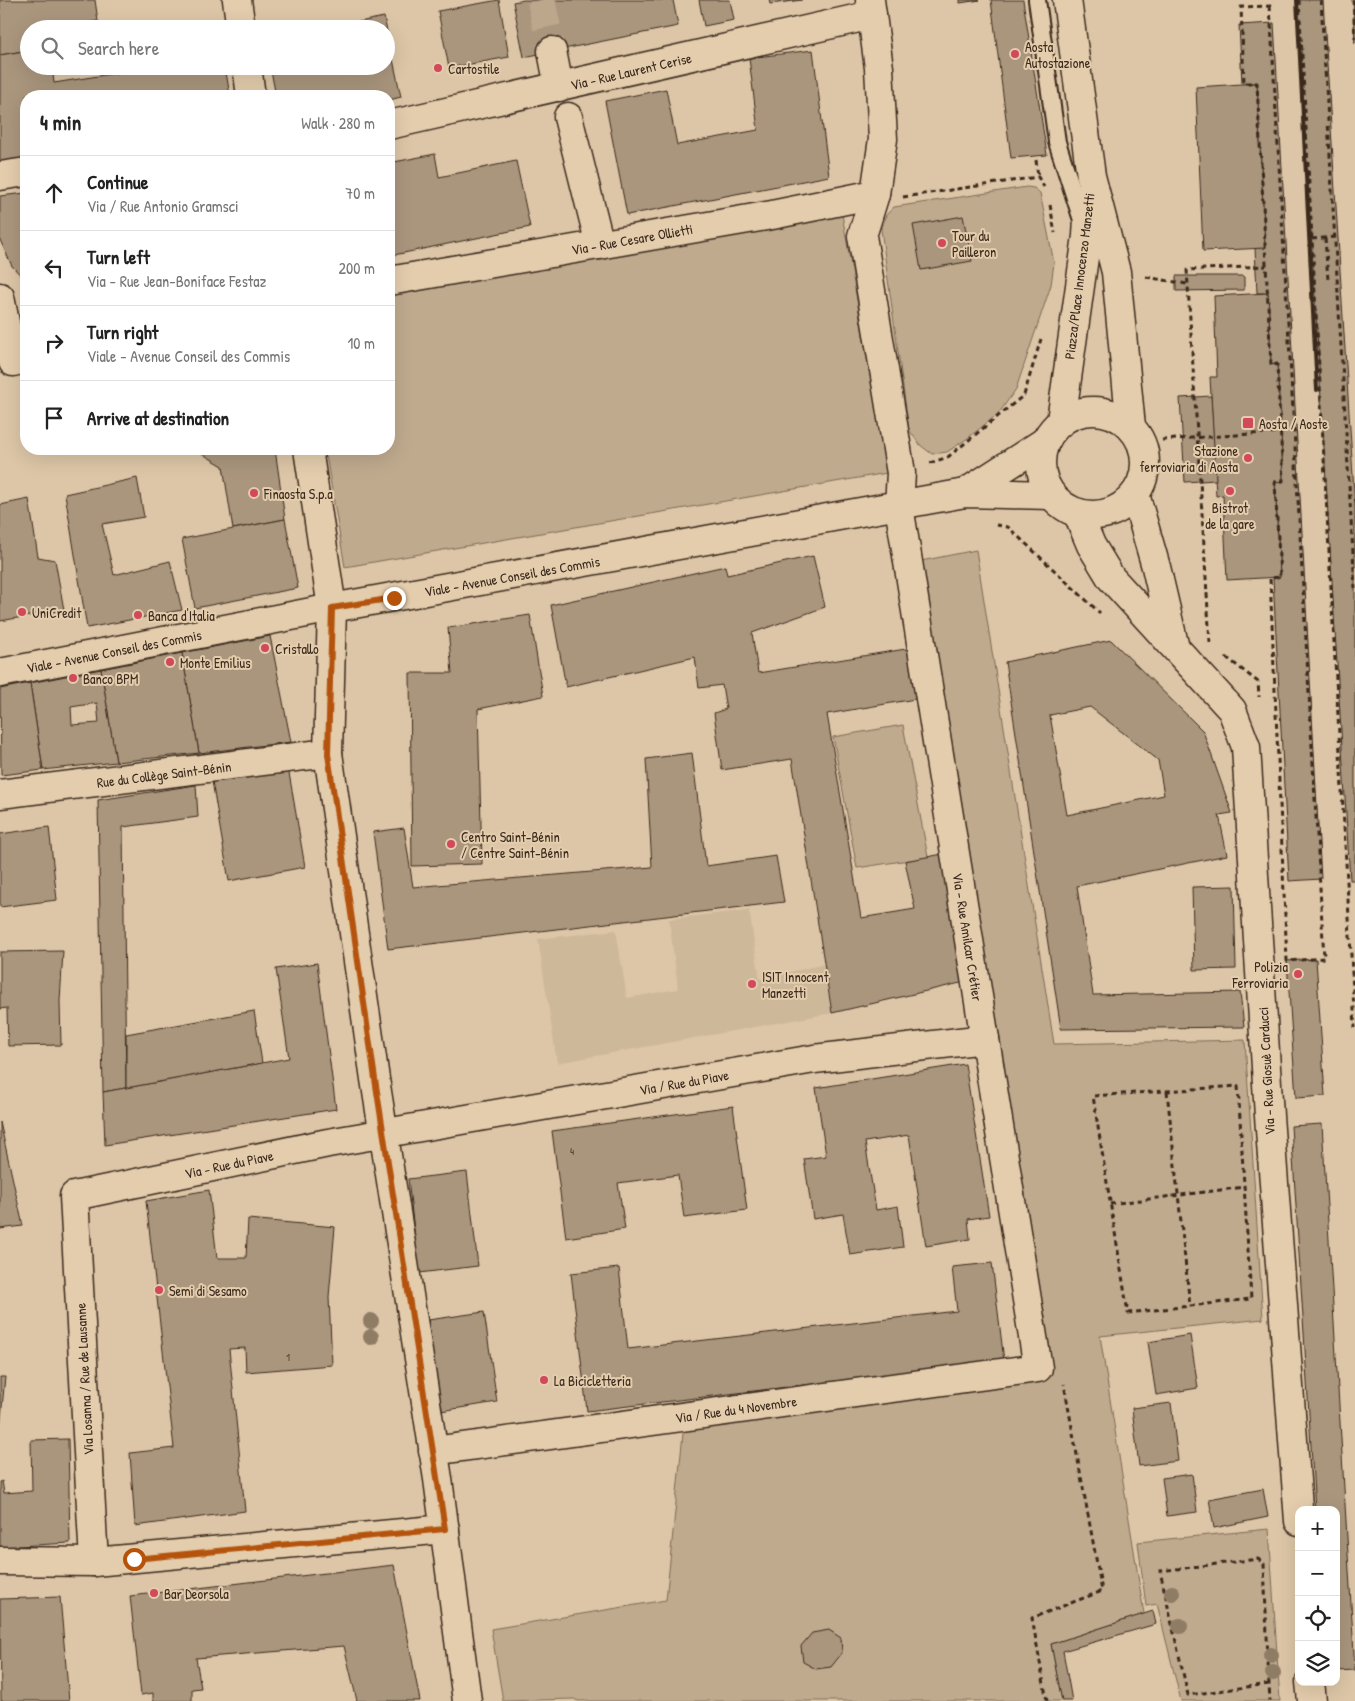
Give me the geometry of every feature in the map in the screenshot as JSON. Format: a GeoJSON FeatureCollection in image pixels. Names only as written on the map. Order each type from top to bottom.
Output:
{"type":"FeatureCollection","features":[{"type":"Feature","properties":{"kind":"street"},"geometry":{"type":"LineString","coordinates":[[237,0],[240,20]]}},
{"type":"Feature","properties":{"kind":"street"},"geometry":{"type":"LineString","coordinates":[[1067,0],[1091,176]]}},
{"type":"Feature","properties":{"kind":"street","name":"Via - Rue Laurent Cerise"},"geometry":{"type":"LineString","coordinates":[[395,124],[559,87],[871,7]]}},
{"type":"Feature","properties":{"kind":"street","name":"Via - Rue Amilcar Crétier"},"geometry":{"type":"LineString","coordinates":[[871,7],[879,68],[883,139],[875,194],[862,236],[900,473],[899,506],[985,1039],[1050,1372]]}},
{"type":"Feature","properties":{"kind":"street"},"geometry":{"type":"LineString","coordinates":[[552,51],[559,87]]}},
{"type":"Feature","properties":{"kind":"street"},"geometry":{"type":"LineString","coordinates":[[248,75],[251,90]]}},
{"type":"Feature","properties":{"kind":"street"},"geometry":{"type":"LineString","coordinates":[[568,117],[600,245]]}},
{"type":"Feature","properties":{"kind":"street"},"geometry":{"type":"LineString","coordinates":[[0,176],[20,173]]}},
{"type":"Feature","properties":{"kind":"street","name":"Piazza/Place Innocenzo Manzetti"},"geometry":{"type":"LineString","coordinates":[[965,493],[1052,431],[1078,412],[1093,410],[1108,412],[1120,418],[1131,427],[1140,440],[1145,456],[1145,469],[1135,494],[1125,505],[1112,512],[1090,516],[1078,514],[1059,504],[1044,483],[1040,470],[1052,431],[1087,236],[1091,176]]}},
{"type":"Feature","properties":{"kind":"street","name":"Piazza/Place Innocenzo Manzetti"},"geometry":{"type":"LineString","coordinates":[[1091,176],[1116,272],[1131,427]]}},
{"type":"Feature","properties":{"kind":"street","name":"Via - Rue Cesare Ollietti"},"geometry":{"type":"LineString","coordinates":[[395,280],[600,245],[875,194]]}},
{"type":"Feature","properties":{"kind":"street"},"geometry":{"type":"LineString","coordinates":[[0,298],[13,362]]}},
{"type":"Feature","properties":{"kind":"street"},"geometry":{"type":"LineString","coordinates":[[309,455],[332,608],[328,754],[384,1135],[445,1529],[468,1701]]}},
{"type":"Feature","properties":{"kind":"street"},"geometry":{"type":"LineString","coordinates":[[965,493],[1051,495]]}},
{"type":"Feature","properties":{"kind":"street","name":"Viale - Avenue Conseil des Commis"},"geometry":{"type":"LineString","coordinates":[[0,674],[332,608],[965,493]]}},
{"type":"Feature","properties":{"kind":"street"},"geometry":{"type":"LineString","coordinates":[[1135,494],[1156,567],[1175,645]]}},
{"type":"Feature","properties":{"kind":"street","name":"Via - Rue Giosuè Carducci"},"geometry":{"type":"LineString","coordinates":[[1078,514],[1091,545],[1111,578],[1175,645],[1232,710],[1246,747],[1274,1185],[1298,1506]]}},
{"type":"Feature","properties":{"kind":"street","name":"Rue du Collège Saint-Bénin"},"geometry":{"type":"LineString","coordinates":[[0,794],[328,754]]}},
{"type":"Feature","properties":{"kind":"street","name":"Via / Rue du Piave"},"geometry":{"type":"LineString","coordinates":[[384,1135],[814,1059],[985,1039]]}},
{"type":"Feature","properties":{"kind":"street","name":"Via - Rue du Piave"},"geometry":{"type":"LineString","coordinates":[[74,1196],[328,1143],[384,1135]]}},
{"type":"Feature","properties":{"kind":"street","name":"Via Losanna / Rue de Lausanne"},"geometry":{"type":"LineString","coordinates":[[74,1196],[94,1562]]}},
{"type":"Feature","properties":{"kind":"street","name":"Via / Rue du 4 Novembre"},"geometry":{"type":"LineString","coordinates":[[433,1451],[1050,1372]]}},
{"type":"Feature","properties":{"kind":"street"},"geometry":{"type":"LineString","coordinates":[[0,1561],[94,1562],[445,1529]]}},
{"type":"Feature","properties":{"kind":"street"},"geometry":{"type":"LineString","coordinates":[[1310,1686],[1312,1701]]}},
{"type":"Feature","properties":{"kind":"lane"},"geometry":{"type":"LineString","coordinates":[[1037,0],[1057,142],[1087,236]]}},
{"type":"Feature","properties":{"kind":"path"},"geometry":{"type":"LineString","coordinates":[[1299,0],[1355,1028]]}},
{"type":"Feature","properties":{"kind":"path"},"geometry":{"type":"LineString","coordinates":[[1321,0],[1355,588]]}},
{"type":"Feature","properties":{"kind":"path"},"geometry":{"type":"LineString","coordinates":[[1353,0],[1355,39]]}},
{"type":"Feature","properties":{"kind":"path"},"geometry":{"type":"LineString","coordinates":[[1270,6],[1324,958],[1287,961],[1270,578],[1280,577],[1275,482],[1283,481],[1277,364],[1271,365],[1266,266],[1257,83],[1244,83],[1241,7],[1270,6]]}},
{"type":"Feature","properties":{"kind":"path"},"geometry":{"type":"LineString","coordinates":[[875,194],[906,197],[1038,177],[1046,191]]}},
{"type":"Feature","properties":{"kind":"path"},"geometry":{"type":"LineString","coordinates":[[1049,201],[1056,238]]}},
{"type":"Feature","properties":{"kind":"path"},"geometry":{"type":"LineString","coordinates":[[1312,239],[1335,237]]}},
{"type":"Feature","properties":{"kind":"path"},"geometry":{"type":"LineString","coordinates":[[1325,238],[1328,280]]}},
{"type":"Feature","properties":{"kind":"path"},"geometry":{"type":"LineString","coordinates":[[1187,284],[1187,270],[1266,266]]}},
{"type":"Feature","properties":{"kind":"path"},"geometry":{"type":"LineString","coordinates":[[1024,395],[1028,399]]}},
{"type":"Feature","properties":{"kind":"path"},"geometry":{"type":"LineString","coordinates":[[1162,440],[1281,432]]}},
{"type":"Feature","properties":{"kind":"path"},"geometry":{"type":"LineString","coordinates":[[1238,1086],[1243,1187],[1251,1299],[1128,1313],[1094,1096],[1238,1086]]}},
{"type":"Feature","properties":{"kind":"path"},"geometry":{"type":"LineString","coordinates":[[1167,1090],[1190,1306]]}},
{"type":"Feature","properties":{"kind":"path"},"geometry":{"type":"LineString","coordinates":[[1110,1204],[1243,1187],[1274,1185]]}},
{"type":"Feature","properties":{"kind":"path"},"geometry":{"type":"LineString","coordinates":[[1047,1701],[1032,1618],[1102,1591],[1050,1372]]}},
{"type":"Feature","properties":{"kind":"path"},"geometry":{"type":"LineString","coordinates":[[1269,1684],[1188,1695],[1160,1571],[1258,1558],[1264,1564],[1270,1701]]}},
{"type":"Feature","properties":{"kind":"shaded area"},"geometry":{"type":"Polygon","coordinates":[[[1027,187],[1034,188],[1040,193],[1054,263],[1051,285],[1016,389],[999,413],[968,438],[947,452],[932,454],[920,445],[909,430],[881,229],[886,215],[894,207],[1027,187]]]}},
{"type":"Feature","properties":{"kind":"shaded area"},"geometry":{"type":"Polygon","coordinates":[[[842,214],[887,473],[345,567],[326,455],[395,455],[395,292],[842,214]]]}},
{"type":"Feature","properties":{"kind":"shaded area"},"geometry":{"type":"Polygon","coordinates":[[[976,550],[1054,1044],[1245,1040],[1263,1319],[1100,1336],[1144,1614],[1051,1644],[1062,1701],[578,1701],[574,1699],[503,1701],[491,1629],[666,1600],[684,1424],[1049,1377],[921,561],[976,550]]]}},
{"type":"Feature","properties":{"kind":"shaded area"},"geometry":{"type":"Polygon","coordinates":[[[903,725],[928,857],[857,868],[833,737],[903,725]]]}},
{"type":"Feature","properties":{"kind":"shaded area","name":"ISIT Innocent Manzetti"},"geometry":{"type":"Polygon","coordinates":[[[749,910],[760,979],[824,964],[832,1013],[557,1063],[538,939],[616,930],[627,998],[678,989],[669,919],[749,910]]]}},
{"type":"Feature","properties":{"kind":"shaded area"},"geometry":{"type":"Polygon","coordinates":[[[1269,1529],[1280,1701],[1181,1701],[1157,1604],[1146,1606],[1138,1542],[1269,1529]]]}},
{"type":"Feature","properties":{"kind":"building"},"geometry":{"type":"Polygon","coordinates":[[[0,0],[95,0],[98,20],[20,20],[20,52],[0,55],[0,0]]]}},
{"type":"Feature","properties":{"kind":"building"},"geometry":{"type":"Polygon","coordinates":[[[499,0],[509,57],[449,68],[438,11],[499,0]]]}},
{"type":"Feature","properties":{"kind":"building"},"geometry":{"type":"Polygon","coordinates":[[[524,0],[673,0],[678,26],[524,57],[513,2],[524,0]]]}},
{"type":"Feature","properties":{"kind":"building"},"geometry":{"type":"Polygon","coordinates":[[[699,0],[730,0],[734,20],[704,26],[699,0]]]}},
{"type":"Feature","properties":{"kind":"building"},"geometry":{"type":"Polygon","coordinates":[[[769,0],[802,0],[770,4],[769,0]]]}},
{"type":"Feature","properties":{"kind":"building"},"geometry":{"type":"Polygon","coordinates":[[[960,0],[980,0],[960,3],[960,0]]]}},
{"type":"Feature","properties":{"kind":"building","name":"Aosta Autostazione"},"geometry":{"type":"Polygon","coordinates":[[[991,0],[1023,0],[1047,155],[1011,158],[991,0]]]}},
{"type":"Feature","properties":{"kind":"building"},"geometry":{"type":"Polygon","coordinates":[[[1297,0],[1323,0],[1355,508],[1355,880],[1350,880],[1297,0]]]}},
{"type":"Feature","properties":{"kind":"building"},"geometry":{"type":"Polygon","coordinates":[[[1353,0],[1355,0],[1355,43],[1353,0]]]}},
{"type":"Feature","properties":{"kind":"building"},"geometry":{"type":"Polygon","coordinates":[[[384,17],[385,20],[369,20],[384,17]]]}},
{"type":"Feature","properties":{"kind":"building"},"geometry":{"type":"Polygon","coordinates":[[[1274,23],[1321,879],[1289,881],[1273,578],[1280,577],[1275,482],[1283,481],[1277,364],[1271,365],[1268,293],[1257,293],[1255,248],[1265,248],[1257,83],[1242,83],[1239,25],[1274,23]]]}},
{"type":"Feature","properties":{"kind":"building"},"geometry":{"type":"Polygon","coordinates":[[[813,50],[829,176],[627,215],[605,101],[666,89],[677,145],[758,130],[749,58],[813,50]]]}},
{"type":"Feature","properties":{"kind":"building"},"geometry":{"type":"Polygon","coordinates":[[[20,52],[20,75],[53,75],[54,83],[104,75],[226,75],[229,90],[20,90],[20,159],[0,162],[0,55],[20,52]]]}},
{"type":"Feature","properties":{"kind":"building"},"geometry":{"type":"Polygon","coordinates":[[[395,69],[401,97],[395,98],[395,90],[275,90],[272,75],[395,75],[395,69]]]}},
{"type":"Feature","properties":{"kind":"building"},"geometry":{"type":"Polygon","coordinates":[[[1257,83],[1265,248],[1203,251],[1196,87],[1257,83]]]}},
{"type":"Feature","properties":{"kind":"building"},"geometry":{"type":"Polygon","coordinates":[[[435,154],[439,177],[516,161],[530,227],[395,255],[395,162],[435,154]]]}},
{"type":"Feature","properties":{"kind":"building"},"geometry":{"type":"Polygon","coordinates":[[[20,194],[20,275],[12,266],[0,240],[0,196],[20,194]]]}},
{"type":"Feature","properties":{"kind":"building","name":"Tour du Pailleron"},"geometry":{"type":"Polygon","coordinates":[[[963,216],[972,261],[921,270],[913,225],[963,216]]]}},
{"type":"Feature","properties":{"kind":"building"},"geometry":{"type":"Polygon","coordinates":[[[1176,276],[1244,276],[1244,290],[1176,291],[1176,276]]]}},
{"type":"Feature","properties":{"kind":"building","name":"Stazione ferroviaria di Aosta"},"geometry":{"type":"Polygon","coordinates":[[[1268,293],[1271,365],[1277,364],[1281,432],[1283,481],[1275,482],[1280,577],[1227,580],[1223,495],[1216,496],[1210,377],[1217,377],[1214,296],[1268,293]]]}},
{"type":"Feature","properties":{"kind":"building"},"geometry":{"type":"Polygon","coordinates":[[[1211,396],[1216,480],[1185,482],[1180,398],[1211,396]]]}},
{"type":"Feature","properties":{"kind":"building","name":"Finaosta S.p.a"},"geometry":{"type":"Polygon","coordinates":[[[204,455],[276,455],[285,519],[233,529],[223,466],[204,455]]]}},
{"type":"Feature","properties":{"kind":"building"},"geometry":{"type":"Polygon","coordinates":[[[137,478],[144,517],[102,524],[114,575],[170,561],[182,610],[87,628],[65,494],[137,478]]]}},
{"type":"Feature","properties":{"kind":"building"},"geometry":{"type":"Polygon","coordinates":[[[29,499],[38,557],[55,560],[64,610],[0,621],[0,505],[29,499]]]}},
{"type":"Feature","properties":{"kind":"building"},"geometry":{"type":"Polygon","coordinates":[[[285,519],[298,588],[195,608],[182,539],[285,519]]]}},
{"type":"Feature","properties":{"kind":"building"},"geometry":{"type":"Polygon","coordinates":[[[813,556],[825,607],[752,633],[758,673],[918,647],[927,697],[827,714],[861,918],[915,909],[905,861],[943,854],[969,981],[832,1013],[792,759],[722,770],[714,713],[726,709],[722,685],[699,688],[695,657],[566,687],[551,605],[725,566],[727,575],[813,556]]]}},
{"type":"Feature","properties":{"kind":"building"},"geometry":{"type":"Polygon","coordinates":[[[530,615],[543,696],[478,709],[482,864],[412,866],[410,673],[452,673],[448,628],[530,615]]]}},
{"type":"Feature","properties":{"kind":"building"},"geometry":{"type":"Polygon","coordinates":[[[270,636],[291,742],[199,753],[182,653],[270,636]]]}},
{"type":"Feature","properties":{"kind":"building"},"geometry":{"type":"Polygon","coordinates":[[[1111,640],[1203,731],[1232,813],[1219,815],[1227,855],[1077,886],[1093,995],[1240,992],[1244,1027],[1061,1029],[1005,662],[1111,640]],[[1090,707],[1050,715],[1067,815],[1164,795],[1158,760],[1090,707]]]}},
{"type":"Feature","properties":{"kind":"building"},"geometry":{"type":"Polygon","coordinates":[[[182,653],[199,753],[116,762],[101,669],[182,653]]]}},
{"type":"Feature","properties":{"kind":"building"},"geometry":{"type":"Polygon","coordinates":[[[101,669],[116,762],[43,770],[30,683],[101,669]],[[97,703],[71,707],[72,725],[99,723],[97,703]]]}},
{"type":"Feature","properties":{"kind":"building"},"geometry":{"type":"Polygon","coordinates":[[[30,683],[43,770],[1,775],[0,689],[30,683]]]}},
{"type":"Feature","properties":{"kind":"building"},"geometry":{"type":"Polygon","coordinates":[[[692,753],[706,866],[776,856],[784,902],[388,949],[373,832],[404,828],[413,887],[652,867],[646,759],[692,753]]]}},
{"type":"Feature","properties":{"kind":"building"},"geometry":{"type":"Polygon","coordinates":[[[288,767],[305,867],[229,881],[212,781],[288,767]]]}},
{"type":"Feature","properties":{"kind":"building"},"geometry":{"type":"Polygon","coordinates":[[[196,785],[198,817],[123,827],[126,1088],[103,1092],[98,800],[196,785]]]}},
{"type":"Feature","properties":{"kind":"building"},"geometry":{"type":"Polygon","coordinates":[[[49,827],[57,900],[0,907],[0,834],[49,827]]]}},
{"type":"Feature","properties":{"kind":"building"},"geometry":{"type":"Polygon","coordinates":[[[1234,886],[1236,969],[1194,970],[1192,887],[1234,886]]]}},
{"type":"Feature","properties":{"kind":"building"},"geometry":{"type":"Polygon","coordinates":[[[63,951],[60,1001],[61,1045],[8,1046],[7,1008],[0,1009],[0,952],[63,951]]]}},
{"type":"Feature","properties":{"kind":"building"},"geometry":{"type":"Polygon","coordinates":[[[1316,959],[1325,1096],[1296,1098],[1287,961],[1316,959]]]}},
{"type":"Feature","properties":{"kind":"building"},"geometry":{"type":"Polygon","coordinates":[[[317,963],[336,1109],[105,1145],[103,1092],[289,1058],[276,969],[317,963]]]}},
{"type":"Feature","properties":{"kind":"building"},"geometry":{"type":"Polygon","coordinates":[[[254,1011],[262,1063],[126,1088],[126,1034],[254,1011]]]}},
{"type":"Feature","properties":{"kind":"building"},"geometry":{"type":"Polygon","coordinates":[[[965,1064],[989,1216],[968,1219],[970,1239],[926,1246],[909,1135],[865,1142],[876,1210],[898,1206],[903,1247],[850,1255],[843,1214],[813,1219],[804,1159],[826,1156],[816,1088],[965,1064]]]}},
{"type":"Feature","properties":{"kind":"building"},"geometry":{"type":"Polygon","coordinates":[[[733,1106],[747,1210],[684,1218],[678,1175],[618,1183],[625,1229],[566,1238],[552,1131],[733,1106]]]}},
{"type":"Feature","properties":{"kind":"building"},"geometry":{"type":"Polygon","coordinates":[[[0,1122],[23,1226],[0,1229],[0,1122]]]}},
{"type":"Feature","properties":{"kind":"building"},"geometry":{"type":"Polygon","coordinates":[[[1322,1124],[1355,1670],[1340,1671],[1340,1506],[1315,1506],[1291,1126],[1322,1124]]]}},
{"type":"Feature","properties":{"kind":"building"},"geometry":{"type":"Polygon","coordinates":[[[467,1172],[478,1266],[419,1273],[408,1179],[467,1172]]]}},
{"type":"Feature","properties":{"kind":"building"},"geometry":{"type":"Polygon","coordinates":[[[209,1190],[217,1258],[246,1258],[248,1219],[335,1227],[329,1297],[332,1365],[246,1372],[245,1348],[229,1349],[245,1511],[135,1526],[130,1453],[174,1448],[146,1201],[209,1190]]]}},
{"type":"Feature","properties":{"kind":"building"},"geometry":{"type":"Polygon","coordinates":[[[992,1263],[1004,1361],[587,1411],[571,1273],[619,1268],[628,1349],[957,1311],[952,1267],[992,1263]]]}},
{"type":"Feature","properties":{"kind":"building"},"geometry":{"type":"Polygon","coordinates":[[[484,1312],[497,1402],[441,1411],[428,1320],[484,1312]]]}},
{"type":"Feature","properties":{"kind":"building"},"geometry":{"type":"Polygon","coordinates":[[[1190,1335],[1198,1388],[1156,1395],[1148,1342],[1190,1335]]]}},
{"type":"Feature","properties":{"kind":"building"},"geometry":{"type":"Polygon","coordinates":[[[0,1377],[5,1377],[0,1428],[0,1377]]]}},
{"type":"Feature","properties":{"kind":"building"},"geometry":{"type":"Polygon","coordinates":[[[1171,1403],[1178,1461],[1139,1466],[1132,1408],[1171,1403]]]}},
{"type":"Feature","properties":{"kind":"building"},"geometry":{"type":"Polygon","coordinates":[[[68,1439],[70,1543],[0,1547],[0,1482],[2,1481],[4,1493],[32,1491],[31,1440],[68,1439]]]}},
{"type":"Feature","properties":{"kind":"building"},"geometry":{"type":"Polygon","coordinates":[[[1192,1474],[1197,1512],[1167,1516],[1162,1478],[1192,1474]]]}},
{"type":"Feature","properties":{"kind":"building"},"geometry":{"type":"Polygon","coordinates":[[[1263,1489],[1268,1517],[1214,1528],[1209,1499],[1263,1489]]]}},
{"type":"Feature","properties":{"kind":"building"},"geometry":{"type":"Polygon","coordinates":[[[394,1565],[420,1701],[357,1701],[344,1646],[196,1658],[201,1688],[192,1689],[192,1701],[153,1701],[153,1693],[141,1695],[130,1596],[394,1565]]]}},
{"type":"Feature","properties":{"kind":"building"},"geometry":{"type":"Polygon","coordinates":[[[60,1597],[69,1701],[1,1701],[0,1599],[60,1597]]]}},
{"type":"Feature","properties":{"kind":"building"},"geometry":{"type":"Polygon","coordinates":[[[1153,1611],[1156,1624],[1063,1651],[1072,1701],[1062,1701],[1051,1644],[1153,1611]]]}},
{"type":"Feature","properties":{"kind":"building"},"geometry":{"type":"Polygon","coordinates":[[[829,1630],[841,1638],[842,1653],[831,1667],[816,1669],[803,1662],[801,1646],[812,1633],[829,1630]]]}},
{"type":"Feature","properties":{"kind":"tunnel"},"geometry":{"type":"LineString","coordinates":[[541,0],[552,51]]}},
{"type":"Feature","properties":{"kind":"railway"},"geometry":{"type":"LineString","coordinates":[[1297,0],[1317,390]]}},
{"type":"Feature","properties":{"kind":"place","name":"Aosta Autostazione"},"geometry":{"type":"Point","coordinates":[1015,54]}},
{"type":"Feature","properties":{"kind":"place","name":"Cartostile"},"geometry":{"type":"Point","coordinates":[438,68]}},
{"type":"Feature","properties":{"kind":"place","name":"Tour du Pailleron"},"geometry":{"type":"Point","coordinates":[942,243]}},
{"type":"Feature","properties":{"kind":"place","name":"Aosta / Aoste"},"geometry":{"type":"Point","coordinates":[1248,423]}},
{"type":"Feature","properties":{"kind":"place","name":"Stazione ferroviaria di Aosta"},"geometry":{"type":"Point","coordinates":[1248,458]}},
{"type":"Feature","properties":{"kind":"place","name":"Bistrot de la gare"},"geometry":{"type":"Point","coordinates":[1230,491]}},
{"type":"Feature","properties":{"kind":"place","name":"Finaosta S.p.a"},"geometry":{"type":"Point","coordinates":[254,493]}},
{"type":"Feature","properties":{"kind":"place","name":"UniCredit"},"geometry":{"type":"Point","coordinates":[22,612]}},
{"type":"Feature","properties":{"kind":"place","name":"Banca d'Italia"},"geometry":{"type":"Point","coordinates":[138,615]}},
{"type":"Feature","properties":{"kind":"place","name":"Cristallo"},"geometry":{"type":"Point","coordinates":[265,648]}},
{"type":"Feature","properties":{"kind":"place","name":"Monte Emilius"},"geometry":{"type":"Point","coordinates":[170,662]}},
{"type":"Feature","properties":{"kind":"place","name":"Banco BPM"},"geometry":{"type":"Point","coordinates":[73,678]}},
{"type":"Feature","properties":{"kind":"place","name":"Centro Saint-Bénin / Centre Saint-Bénin"},"geometry":{"type":"Point","coordinates":[451,844]}},
{"type":"Feature","properties":{"kind":"place","name":"Polizia Ferroviaria"},"geometry":{"type":"Point","coordinates":[1298,974]}},
{"type":"Feature","properties":{"kind":"place","name":"ISIT Innocent Manzetti"},"geometry":{"type":"Point","coordinates":[752,984]}},
{"type":"Feature","properties":{"kind":"place","name":"Semi di Sesamo"},"geometry":{"type":"Point","coordinates":[159,1290]}},
{"type":"Feature","properties":{"kind":"place","name":"La Bicicletteria"},"geometry":{"type":"Point","coordinates":[544,1380]}},
{"type":"Feature","properties":{"kind":"place","name":"Bar Deorsola"},"geometry":{"type":"Point","coordinates":[154,1593]}},
{"type":"Feature","properties":{"kind":"route"},"geometry":{"type":"LineString","coordinates":[[134,1559],[445,1529],[375,1079],[328,754],[332,608],[394,598]]}}]}
